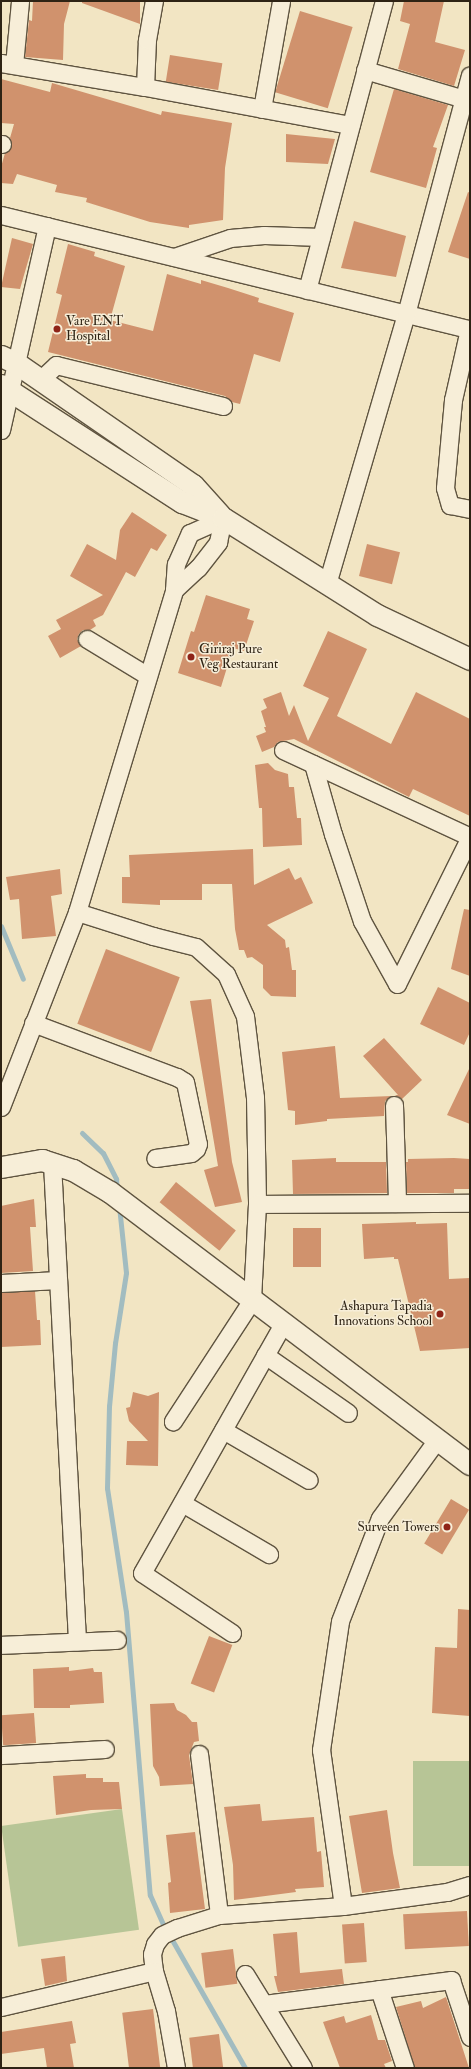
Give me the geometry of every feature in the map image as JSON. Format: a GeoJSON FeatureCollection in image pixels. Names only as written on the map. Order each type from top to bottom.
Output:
{"type":"FeatureCollection","features":[{"type":"Feature","properties":{"kind":"street"},"geometry":{"type":"LineString","coordinates":[[20,1],[7,64],[145,87],[351,125]]}},
{"type":"Feature","properties":{"kind":"street"},"geometry":{"type":"LineString","coordinates":[[145,87],[147,40],[154,1]]}},
{"type":"Feature","properties":{"kind":"street"},"geometry":{"type":"LineString","coordinates":[[262,109],[281,1]]}},
{"type":"Feature","properties":{"kind":"street"},"geometry":{"type":"LineString","coordinates":[[307,290],[384,1]]}},
{"type":"Feature","properties":{"kind":"street"},"geometry":{"type":"LineString","coordinates":[[365,70],[464,99]]}},
{"type":"Feature","properties":{"kind":"street"},"geometry":{"type":"LineString","coordinates":[[327,584],[406,314],[470,75]]}},
{"type":"Feature","properties":{"kind":"street"},"geometry":{"type":"LineString","coordinates":[[1,215],[469,329],[453,400],[445,488],[450,505],[470,509]]}},
{"type":"Feature","properties":{"kind":"street"},"geometry":{"type":"LineString","coordinates":[[1,430],[8,360],[47,226]]}},
{"type":"Feature","properties":{"kind":"street"},"geometry":{"type":"LineString","coordinates":[[174,257],[230,238],[264,235],[321,237]]}},
{"type":"Feature","properties":{"kind":"street"},"geometry":{"type":"LineString","coordinates":[[8,360],[40,380],[193,485],[223,518]]}},
{"type":"Feature","properties":{"kind":"street"},"geometry":{"type":"LineString","coordinates":[[40,380],[56,365],[223,406]]}},
{"type":"Feature","properties":{"kind":"street"},"geometry":{"type":"LineString","coordinates":[[6,388],[182,502],[223,518],[377,615],[470,659]]}},
{"type":"Feature","properties":{"kind":"street"},"geometry":{"type":"LineString","coordinates":[[174,590],[198,568],[218,542],[223,518]]}},
{"type":"Feature","properties":{"kind":"street"},"geometry":{"type":"LineString","coordinates":[[1,1107],[77,912],[174,590],[176,564],[190,532],[223,518]]}},
{"type":"Feature","properties":{"kind":"street"},"geometry":{"type":"LineString","coordinates":[[87,639],[148,676]]}},
{"type":"Feature","properties":{"kind":"street"},"geometry":{"type":"LineString","coordinates":[[283,750],[314,764],[470,837],[397,984],[362,921],[333,834],[314,764]]}},
{"type":"Feature","properties":{"kind":"street"},"geometry":{"type":"LineString","coordinates":[[77,912],[154,936],[196,947],[226,974],[245,1016],[255,1097],[257,1204],[252,1300],[172,1421]]}},
{"type":"Feature","properties":{"kind":"street"},"geometry":{"type":"LineString","coordinates":[[34,1023],[177,1077],[185,1082],[198,1144],[196,1150],[191,1153],[155,1158]]}},
{"type":"Feature","properties":{"kind":"street"},"geometry":{"type":"LineString","coordinates":[[394,1105],[397,1203]]}},
{"type":"Feature","properties":{"kind":"street"},"geometry":{"type":"LineString","coordinates":[[1,1166],[42,1160],[73,1170],[110,1192],[131,1206],[436,1441],[470,1464]]}},
{"type":"Feature","properties":{"kind":"street"},"geometry":{"type":"LineString","coordinates":[[52,1163],[77,1641]]}},
{"type":"Feature","properties":{"kind":"street"},"geometry":{"type":"LineString","coordinates":[[257,1204],[470,1202]]}},
{"type":"Feature","properties":{"kind":"street"},"geometry":{"type":"LineString","coordinates":[[1,1282],[58,1280]]}},
{"type":"Feature","properties":{"kind":"street"},"geometry":{"type":"LineString","coordinates":[[232,1633],[142,1573],[283,1324]]}},
{"type":"Feature","properties":{"kind":"street"},"geometry":{"type":"LineString","coordinates":[[265,1356],[348,1413]]}},
{"type":"Feature","properties":{"kind":"street"},"geometry":{"type":"LineString","coordinates":[[223,1430],[309,1480]]}},
{"type":"Feature","properties":{"kind":"street"},"geometry":{"type":"LineString","coordinates":[[343,1906],[321,1750],[340,1621],[380,1518],[436,1441]]}},
{"type":"Feature","properties":{"kind":"street"},"geometry":{"type":"LineString","coordinates":[[182,1503],[269,1554]]}},
{"type":"Feature","properties":{"kind":"street"},"geometry":{"type":"LineString","coordinates":[[1,1645],[117,1640]]}},
{"type":"Feature","properties":{"kind":"street"},"geometry":{"type":"LineString","coordinates":[[1,1755],[105,1749]]}},
{"type":"Feature","properties":{"kind":"street"},"geometry":{"type":"LineString","coordinates":[[199,1754],[219,1915]]}},
{"type":"Feature","properties":{"kind":"street"},"geometry":{"type":"LineString","coordinates":[[176,2068],[166,2011],[154,1971],[152,1954],[155,1944],[169,1932],[219,1915],[343,1906],[447,1892],[470,1885]]}},
{"type":"Feature","properties":{"kind":"street"},"geometry":{"type":"LineString","coordinates":[[1,2007],[154,1971]]}},
{"type":"Feature","properties":{"kind":"street"},"geometry":{"type":"LineString","coordinates":[[245,1974],[303,2068]]}},
{"type":"Feature","properties":{"kind":"street"},"geometry":{"type":"LineString","coordinates":[[264,2004],[451,1980],[470,2037]]}},
{"type":"Feature","properties":{"kind":"street"},"geometry":{"type":"LineString","coordinates":[[379,1989],[405,2068]]}},
{"type":"Feature","properties":{"kind":"green space"},"geometry":{"type":"Polygon","coordinates":[[[413,1761],[470,1761],[470,1866],[413,1866],[413,1761]]]}},
{"type":"Feature","properties":{"kind":"green space"},"geometry":{"type":"Polygon","coordinates":[[[122,1809],[139,1930],[18,1947],[1,1826],[122,1809]]]}},
{"type":"Feature","properties":{"kind":"building"},"geometry":{"type":"Polygon","coordinates":[[[33,1],[70,1],[64,24],[63,60],[25,57],[29,20],[32,21],[33,1]]]}},
{"type":"Feature","properties":{"kind":"building"},"geometry":{"type":"Polygon","coordinates":[[[82,1],[140,1],[140,24],[82,3],[82,1]]]}},
{"type":"Feature","properties":{"kind":"building"},"geometry":{"type":"Polygon","coordinates":[[[404,1],[444,1],[435,42],[465,50],[454,86],[398,69],[410,24],[400,21],[404,1]]]}},
{"type":"Feature","properties":{"kind":"building"},"geometry":{"type":"Polygon","coordinates":[[[300,11],[353,27],[328,108],[275,92],[300,11]]]}},
{"type":"Feature","properties":{"kind":"building"},"geometry":{"type":"Polygon","coordinates":[[[170,55],[222,63],[218,90],[166,82],[170,55]]]}},
{"type":"Feature","properties":{"kind":"building"},"geometry":{"type":"Polygon","coordinates":[[[1,79],[50,92],[52,83],[161,115],[162,111],[232,123],[225,168],[223,220],[189,225],[189,228],[150,222],[86,202],[87,198],[55,192],[57,185],[17,174],[13,184],[1,183],[1,167],[5,153],[11,149],[12,144],[10,138],[14,124],[1,123],[1,79]]]}},
{"type":"Feature","properties":{"kind":"building"},"geometry":{"type":"Polygon","coordinates":[[[394,89],[448,105],[433,147],[437,148],[426,188],[370,172],[394,89]]]}},
{"type":"Feature","properties":{"kind":"building"},"geometry":{"type":"Polygon","coordinates":[[[286,134],[335,139],[328,164],[286,162],[286,134]]]}},
{"type":"Feature","properties":{"kind":"building"},"geometry":{"type":"Polygon","coordinates":[[[468,192],[470,193],[470,259],[448,252],[468,192]]]}},
{"type":"Feature","properties":{"kind":"building"},"geometry":{"type":"Polygon","coordinates":[[[354,221],[406,236],[396,277],[341,268],[354,221]]]}},
{"type":"Feature","properties":{"kind":"building"},"geometry":{"type":"Polygon","coordinates":[[[12,238],[33,244],[20,289],[1,287],[12,238]]]}},
{"type":"Feature","properties":{"kind":"building"},"geometry":{"type":"Polygon","coordinates":[[[68,244],[95,252],[94,256],[125,266],[110,320],[153,331],[167,274],[201,284],[201,280],[228,288],[259,298],[258,302],[294,313],[280,362],[254,354],[240,404],[232,402],[225,396],[48,352],[62,295],[56,293],[68,244]]]}},
{"type":"Feature","properties":{"kind":"building"},"geometry":{"type":"Polygon","coordinates":[[[132,512],[167,535],[157,551],[151,548],[135,577],[126,572],[103,615],[93,620],[96,626],[90,630],[83,630],[79,634],[77,639],[81,646],[60,658],[48,636],[61,629],[56,620],[103,595],[70,576],[87,544],[116,560],[120,530],[132,512]]]}},
{"type":"Feature","properties":{"kind":"building"},"geometry":{"type":"Polygon","coordinates":[[[367,544],[400,552],[392,584],[359,576],[367,544]]]}},
{"type":"Feature","properties":{"kind":"building"},"geometry":{"type":"Polygon","coordinates":[[[206,595],[250,609],[247,619],[254,621],[244,651],[233,648],[221,687],[178,673],[191,631],[194,632],[206,595]]]}},
{"type":"Feature","properties":{"kind":"building"},"geometry":{"type":"Polygon","coordinates":[[[328,631],[367,649],[337,716],[391,744],[416,692],[470,719],[470,816],[413,789],[409,797],[294,739],[278,742],[274,747],[262,752],[256,736],[266,732],[261,711],[267,708],[263,699],[281,692],[289,716],[294,705],[308,741],[329,698],[303,686],[328,631]]]}},
{"type":"Feature","properties":{"kind":"building"},"geometry":{"type":"Polygon","coordinates":[[[268,763],[275,770],[288,774],[289,787],[294,787],[297,818],[301,818],[302,845],[263,847],[262,808],[259,808],[255,765],[268,763]]]}},
{"type":"Feature","properties":{"kind":"building"},"geometry":{"type":"Polygon","coordinates":[[[253,849],[254,885],[289,868],[295,880],[301,877],[313,903],[267,925],[285,940],[286,948],[289,947],[292,970],[296,970],[296,997],[271,996],[263,988],[263,965],[252,957],[247,958],[244,950],[239,950],[235,929],[232,884],[202,884],[202,900],[160,900],[160,905],[122,903],[122,877],[130,877],[129,855],[253,849]]]}},
{"type":"Feature","properties":{"kind":"building"},"geometry":{"type":"Polygon","coordinates":[[[60,869],[62,894],[51,896],[56,936],[22,939],[19,899],[10,900],[6,877],[60,869]]]}},
{"type":"Feature","properties":{"kind":"building"},"geometry":{"type":"Polygon","coordinates":[[[464,909],[470,910],[470,976],[451,969],[464,909]]]}},
{"type":"Feature","properties":{"kind":"building"},"geometry":{"type":"Polygon","coordinates":[[[106,949],[180,977],[151,1052],[77,1024],[106,949]]]}},
{"type":"Feature","properties":{"kind":"building"},"geometry":{"type":"Polygon","coordinates":[[[438,987],[470,1003],[470,1032],[464,1045],[420,1024],[438,987]]]}},
{"type":"Feature","properties":{"kind":"building"},"geometry":{"type":"Polygon","coordinates":[[[211,999],[232,1162],[242,1202],[215,1207],[204,1170],[218,1166],[190,1001],[211,999]]]}},
{"type":"Feature","properties":{"kind":"building"},"geometry":{"type":"Polygon","coordinates":[[[384,1038],[422,1080],[402,1099],[395,1095],[398,1095],[363,1056],[384,1038]]]}},
{"type":"Feature","properties":{"kind":"building"},"geometry":{"type":"Polygon","coordinates":[[[335,1046],[340,1098],[392,1096],[385,1101],[384,1116],[327,1119],[327,1121],[295,1125],[295,1111],[288,1110],[282,1052],[335,1046]]]}},
{"type":"Feature","properties":{"kind":"building"},"geometry":{"type":"Polygon","coordinates":[[[470,1067],[470,1124],[447,1115],[470,1067]]]}},
{"type":"Feature","properties":{"kind":"building"},"geometry":{"type":"Polygon","coordinates":[[[336,1158],[336,1162],[386,1162],[387,1193],[293,1194],[292,1160],[336,1158]]]}},
{"type":"Feature","properties":{"kind":"building"},"geometry":{"type":"Polygon","coordinates":[[[408,1159],[470,1159],[470,1189],[454,1189],[454,1193],[407,1193],[406,1162],[408,1162],[408,1159]]]}},
{"type":"Feature","properties":{"kind":"building"},"geometry":{"type":"Polygon","coordinates":[[[176,1182],[236,1230],[219,1251],[160,1202],[176,1182]]]}},
{"type":"Feature","properties":{"kind":"building"},"geometry":{"type":"Polygon","coordinates":[[[34,1199],[36,1227],[30,1227],[33,1271],[1,1273],[1,1206],[34,1199]]]}},
{"type":"Feature","properties":{"kind":"building"},"geometry":{"type":"Polygon","coordinates":[[[416,1222],[416,1224],[447,1223],[449,1279],[470,1278],[470,1348],[420,1351],[398,1259],[394,1259],[394,1257],[364,1259],[362,1224],[416,1222]]]}},
{"type":"Feature","properties":{"kind":"building"},"geometry":{"type":"Polygon","coordinates":[[[293,1228],[321,1228],[321,1267],[293,1267],[293,1228]]]}},
{"type":"Feature","properties":{"kind":"building"},"geometry":{"type":"Polygon","coordinates":[[[35,1291],[37,1320],[40,1320],[41,1345],[1,1347],[1,1293],[35,1291]]]}},
{"type":"Feature","properties":{"kind":"building"},"geometry":{"type":"Polygon","coordinates":[[[133,1392],[148,1396],[159,1392],[158,1466],[126,1465],[127,1441],[148,1441],[129,1421],[126,1408],[130,1407],[133,1392]]]}},
{"type":"Feature","properties":{"kind":"building","name":"Surveen Towers"},"geometry":{"type":"Polygon","coordinates":[[[451,1499],[469,1510],[442,1554],[424,1544],[451,1499]]]}},
{"type":"Feature","properties":{"kind":"building"},"geometry":{"type":"Polygon","coordinates":[[[458,1609],[470,1610],[470,1716],[432,1713],[435,1647],[457,1648],[458,1609]]]}},
{"type":"Feature","properties":{"kind":"building"},"geometry":{"type":"Polygon","coordinates":[[[209,1636],[232,1645],[214,1693],[191,1684],[209,1636]]]}},
{"type":"Feature","properties":{"kind":"building"},"geometry":{"type":"Polygon","coordinates":[[[69,1667],[69,1671],[93,1668],[94,1672],[102,1672],[104,1703],[70,1705],[70,1708],[34,1708],[33,1669],[69,1667]]]}},
{"type":"Feature","properties":{"kind":"building"},"geometry":{"type":"Polygon","coordinates":[[[174,1703],[177,1710],[186,1715],[192,1722],[197,1722],[199,1741],[194,1742],[189,1755],[193,1784],[160,1786],[159,1777],[153,1766],[150,1704],[174,1703]]]}},
{"type":"Feature","properties":{"kind":"building"},"geometry":{"type":"Polygon","coordinates":[[[34,1713],[36,1743],[3,1745],[1,1715],[34,1713]]]}},
{"type":"Feature","properties":{"kind":"building"},"geometry":{"type":"Polygon","coordinates":[[[86,1774],[86,1778],[103,1778],[103,1782],[119,1782],[122,1809],[91,1810],[56,1815],[53,1776],[86,1774]]]}},
{"type":"Feature","properties":{"kind":"building"},"geometry":{"type":"Polygon","coordinates":[[[260,1804],[262,1821],[314,1817],[317,1852],[321,1851],[324,1887],[295,1889],[296,1892],[234,1900],[233,1865],[224,1807],[260,1804]]]}},
{"type":"Feature","properties":{"kind":"building"},"geometry":{"type":"Polygon","coordinates":[[[387,1810],[400,1888],[362,1893],[349,1816],[387,1810]]]}},
{"type":"Feature","properties":{"kind":"building"},"geometry":{"type":"Polygon","coordinates":[[[195,1832],[205,1909],[170,1913],[168,1883],[171,1882],[166,1835],[195,1832]]]}},
{"type":"Feature","properties":{"kind":"building"},"geometry":{"type":"Polygon","coordinates":[[[467,1911],[469,1946],[405,1949],[403,1914],[467,1911]]]}},
{"type":"Feature","properties":{"kind":"building"},"geometry":{"type":"Polygon","coordinates":[[[364,1923],[367,1962],[345,1963],[342,1925],[364,1923]]]}},
{"type":"Feature","properties":{"kind":"building"},"geometry":{"type":"Polygon","coordinates":[[[297,1932],[300,1973],[342,1969],[344,1984],[278,1992],[274,1976],[277,1976],[273,1934],[297,1932]]]}},
{"type":"Feature","properties":{"kind":"building"},"geometry":{"type":"Polygon","coordinates":[[[233,1949],[237,1984],[206,1988],[201,1953],[233,1949]]]}},
{"type":"Feature","properties":{"kind":"building"},"geometry":{"type":"Polygon","coordinates":[[[65,1956],[67,1981],[45,1986],[41,1959],[65,1956]]]}},
{"type":"Feature","properties":{"kind":"building"},"geometry":{"type":"Polygon","coordinates":[[[446,1997],[469,2068],[415,2068],[396,2007],[421,2001],[423,2008],[446,1997]]]}},
{"type":"Feature","properties":{"kind":"building"},"geometry":{"type":"Polygon","coordinates":[[[153,2009],[160,2068],[129,2068],[122,2013],[153,2009]]]}},
{"type":"Feature","properties":{"kind":"building"},"geometry":{"type":"Polygon","coordinates":[[[371,2015],[378,2040],[385,2040],[392,2061],[384,2064],[386,2068],[340,2068],[323,2022],[344,2016],[346,2023],[371,2015]]]}},
{"type":"Feature","properties":{"kind":"building"},"geometry":{"type":"Polygon","coordinates":[[[72,2021],[76,2043],[70,2044],[74,2068],[47,2068],[44,2048],[1,2054],[1,2032],[72,2021]]]}},
{"type":"Feature","properties":{"kind":"building"},"geometry":{"type":"Polygon","coordinates":[[[219,2034],[223,2068],[193,2068],[189,2038],[219,2034]]]}},
{"type":"Feature","properties":{"kind":"waterway"},"geometry":{"type":"LineString","coordinates":[[1,926],[23,979]]}},
{"type":"Feature","properties":{"kind":"waterway"},"geometry":{"type":"LineString","coordinates":[[82,1133],[103,1153],[116,1179],[117,1190]]}},
{"type":"Feature","properties":{"kind":"waterway"},"geometry":{"type":"LineString","coordinates":[[119,1206],[126,1273],[115,1343],[109,1406],[107,1488],[126,1612],[150,1895],[163,1924],[245,2068]]}},
{"type":"Feature","properties":{"kind":"place","name":"Vare ENT Hospital"},"geometry":{"type":"Point","coordinates":[57,329]}},
{"type":"Feature","properties":{"kind":"place","name":"Giriraj Pure Veg Restaurant"},"geometry":{"type":"Point","coordinates":[191,657]}},
{"type":"Feature","properties":{"kind":"place","name":"Ashapura Tapadia Innovations School"},"geometry":{"type":"Point","coordinates":[440,1314]}},
{"type":"Feature","properties":{"kind":"place","name":"Surveen Towers"},"geometry":{"type":"Point","coordinates":[447,1527]}}]}
